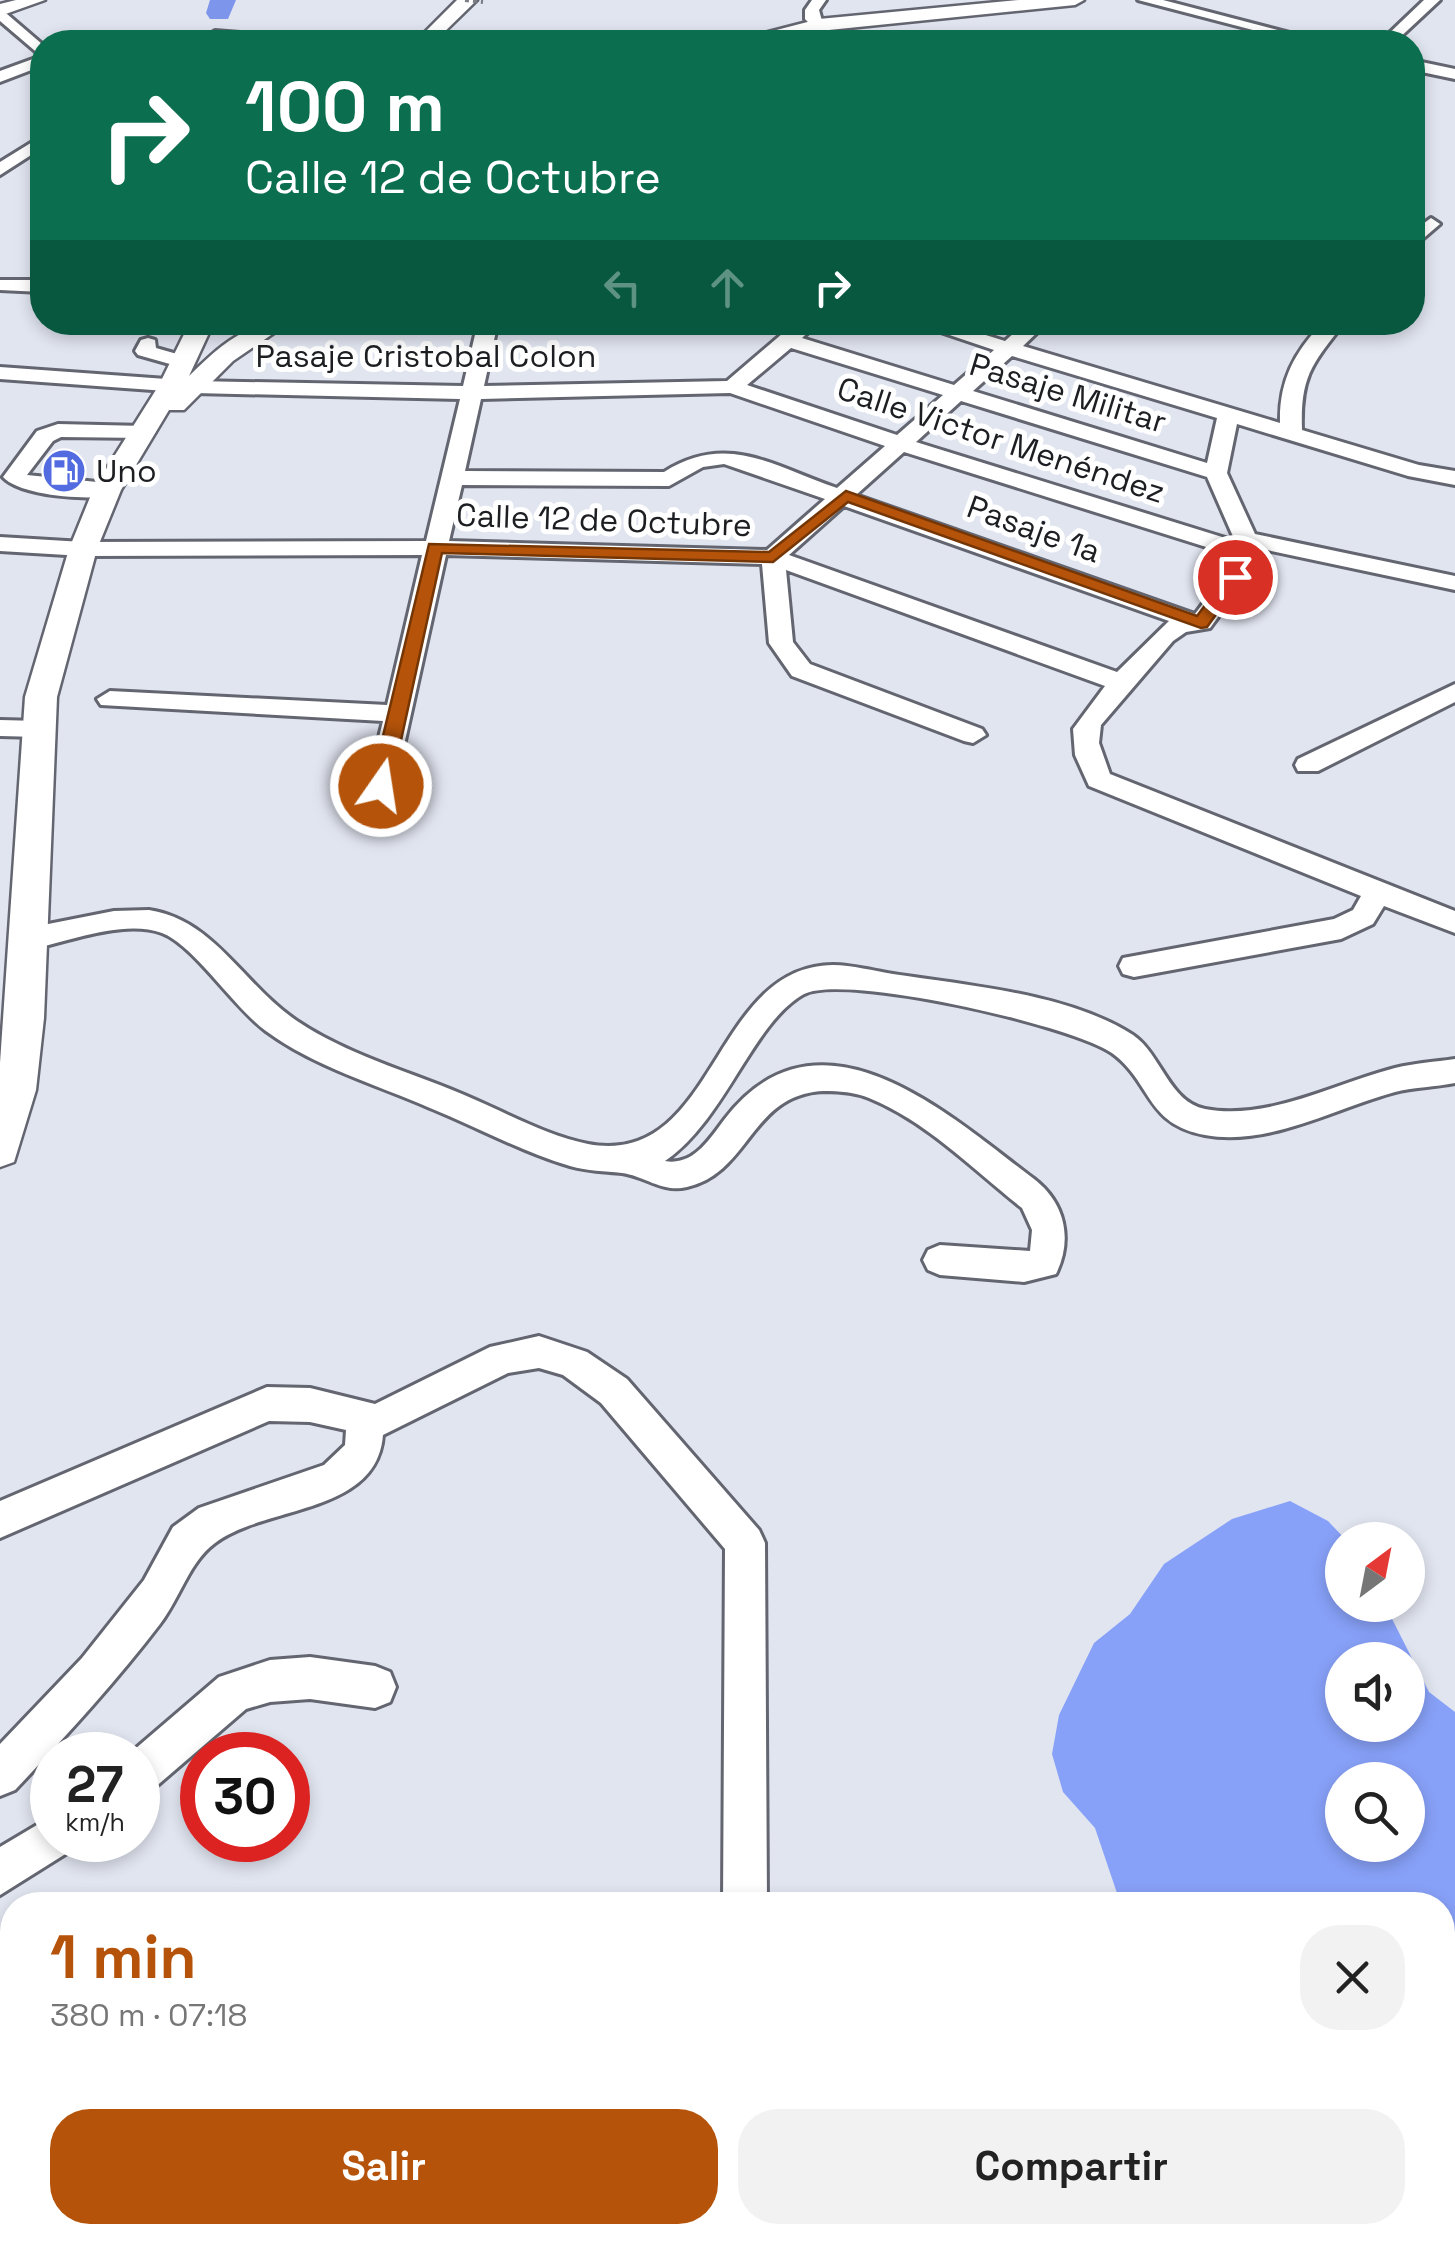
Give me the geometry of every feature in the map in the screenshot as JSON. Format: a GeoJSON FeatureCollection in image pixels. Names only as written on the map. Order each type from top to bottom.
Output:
{"type":"FeatureCollection","features":[{"type":"Feature","properties":{"kind":"main road"},"geometry":{"type":"LineString","coordinates":[[0,12],[36,0]]}},
{"type":"Feature","properties":{"kind":"main road"},"geometry":{"type":"LineString","coordinates":[[799,30],[1074,0]]}},
{"type":"Feature","properties":{"kind":"main road"},"geometry":{"type":"LineString","coordinates":[[438,30],[472,1]]}},
{"type":"Feature","properties":{"kind":"main road"},"geometry":{"type":"LineString","coordinates":[[0,1152],[8,1090],[25,1018],[40,697],[83,549],[107,490],[183,378],[198,335]]}},
{"type":"Feature","properties":{"kind":"main road"},"geometry":{"type":"LineString","coordinates":[[183,378],[257,335]]}},
{"type":"Feature","properties":{"kind":"street"},"geometry":{"type":"LineString","coordinates":[[819,0],[812,10],[812,19],[819,25]]}},
{"type":"Feature","properties":{"kind":"street"},"geometry":{"type":"LineString","coordinates":[[1144,0],[1192,6],[1275,30]]}},
{"type":"Feature","properties":{"kind":"street"},"geometry":{"type":"LineString","coordinates":[[1400,30],[1434,0]]}},
{"type":"Feature","properties":{"kind":"street"},"geometry":{"type":"LineString","coordinates":[[0,12],[30,41]]}},
{"type":"Feature","properties":{"kind":"street"},"geometry":{"type":"LineString","coordinates":[[0,76],[30,66]]}},
{"type":"Feature","properties":{"kind":"street"},"geometry":{"type":"LineString","coordinates":[[1425,68],[1455,74]]}},
{"type":"Feature","properties":{"kind":"street"},"geometry":{"type":"LineString","coordinates":[[0,170],[30,149]]}},
{"type":"Feature","properties":{"kind":"street"},"geometry":{"type":"LineString","coordinates":[[1425,229],[1430,224]]}},
{"type":"Feature","properties":{"kind":"street"},"geometry":{"type":"LineString","coordinates":[[2,284],[30,285]]}},
{"type":"Feature","properties":{"kind":"street"},"geometry":{"type":"LineString","coordinates":[[381,786],[485,335]]}},
{"type":"Feature","properties":{"kind":"street"},"geometry":{"type":"LineString","coordinates":[[732,386],[792,335]]}},
{"type":"Feature","properties":{"kind":"street"},"geometry":{"type":"LineString","coordinates":[[964,335],[1416,470],[1455,478]]}},
{"type":"Feature","properties":{"kind":"street","name":"Calle 12 de Octubre"},"geometry":{"type":"LineString","coordinates":[[0,544],[83,549],[435,548],[773,557],[1023,335]]}},
{"type":"Feature","properties":{"kind":"street"},"geometry":{"type":"LineString","coordinates":[[1291,431],[1294,373],[1322,335]]}},
{"type":"Feature","properties":{"kind":"street","name":"Pasaje Militar"},"geometry":{"type":"LineString","coordinates":[[786,340],[1216,473]]}},
{"type":"Feature","properties":{"kind":"street"},"geometry":{"type":"LineString","coordinates":[[148,344],[144,350],[183,378]]}},
{"type":"Feature","properties":{"kind":"street","name":"Pasaje Cristobal Colon"},"geometry":{"type":"LineString","coordinates":[[0,373],[113,381],[183,378],[473,393],[732,386]]}},
{"type":"Feature","properties":{"kind":"street"},"geometry":{"type":"LineString","coordinates":[[76,429],[113,381]]}},
{"type":"Feature","properties":{"kind":"street","name":"Calle Victor Menéndez"},"geometry":{"type":"LineString","coordinates":[[732,386],[901,444],[1249,547],[1455,583]]}},
{"type":"Feature","properties":{"kind":"street"},"geometry":{"type":"LineString","coordinates":[[1229,413],[1216,473],[1249,547],[1201,623],[1178,625],[1167,632],[1086,724],[1085,749],[1100,780],[1455,923]]}},
{"type":"Feature","properties":{"kind":"street"},"geometry":{"type":"LineString","coordinates":[[107,490],[44,488],[15,481],[14,477],[45,436],[58,430],[146,429]]}},
{"type":"Feature","properties":{"kind":"street","name":"Pasaje 1a"},"geometry":{"type":"LineString","coordinates":[[453,478],[670,479],[697,460],[726,457],[1201,623]]}},
{"type":"Feature","properties":{"kind":"street"},"geometry":{"type":"LineString","coordinates":[[973,735],[801,670],[780,644],[773,557],[1104,678],[1122,680]]}},
{"type":"Feature","properties":{"kind":"street"},"geometry":{"type":"LineString","coordinates":[[1308,765],[1455,692]]}},
{"type":"Feature","properties":{"kind":"street"},"geometry":{"type":"LineString","coordinates":[[110,699],[397,714]]}},
{"type":"Feature","properties":{"kind":"street"},"geometry":{"type":"LineString","coordinates":[[0,728],[39,729]]}},
{"type":"Feature","properties":{"kind":"street"},"geometry":{"type":"LineString","coordinates":[[1134,966],[1341,928],[1363,918],[1378,892]]}},
{"type":"Feature","properties":{"kind":"street"},"geometry":{"type":"LineString","coordinates":[[28,939],[118,923],[166,923],[188,935],[250,1002],[290,1033],[324,1052],[544,1143],[591,1157],[629,1160],[670,1176],[708,1164],[756,1104],[782,1087],[842,1079],[878,1088],[909,1105],[1034,1198],[1047,1218],[1052,1238],[1044,1264],[1024,1267],[940,1260]]}},
{"type":"Feature","properties":{"kind":"street"},"geometry":{"type":"LineString","coordinates":[[629,1160],[655,1151],[686,1125],[779,997],[809,980],[832,976],[1058,1015],[1123,1044],[1142,1063],[1168,1106],[1206,1123],[1278,1114],[1396,1080],[1442,1073],[1441,1082],[1455,1100]]}},
{"type":"Feature","properties":{"kind":"street"},"geometry":{"type":"LineString","coordinates":[[0,1520],[267,1404],[310,1406],[377,1421],[503,1358],[538,1352],[574,1362],[614,1391],[745,1543],[746,1892]]}},
{"type":"Feature","properties":{"kind":"street"},"geometry":{"type":"LineString","coordinates":[[0,1775],[97,1673],[158,1594],[187,1540],[213,1521],[337,1478],[362,1453],[366,1419]]}},
{"type":"Feature","properties":{"kind":"street"},"geometry":{"type":"LineString","coordinates":[[160,1757],[234,1692],[270,1682],[310,1678],[375,1687]]}},
{"type":"Feature","properties":{"kind":"street"},"geometry":{"type":"LineString","coordinates":[[0,1873],[30,1853]]}},
{"type":"Feature","properties":{"kind":"shaded area"},"geometry":{"type":"Polygon","coordinates":[[[1290,1501],[1328,1521],[1325,1622],[1394,1622],[1404,1642],[1325,1642],[1325,1742],[1425,1742],[1425,1684],[1429,1692],[1455,1712],[1455,1892],[1117,1892],[1095,1828],[1063,1792],[1052,1754],[1059,1715],[1094,1643],[1130,1614],[1164,1564],[1232,1519],[1290,1501]]]}},
{"type":"Feature","properties":{"kind":"waterway"},"geometry":{"type":"LineString","coordinates":[[219,13],[223,0]]}},
{"type":"Feature","properties":{"kind":"place","name":"Uno"},"geometry":{"type":"Point","coordinates":[64,471]}},
{"type":"Feature","properties":{"kind":"route"},"geometry":{"type":"LineString","coordinates":[[381,786],[435,548],[773,557],[846,496],[1201,623],[1235,577]]}}]}
